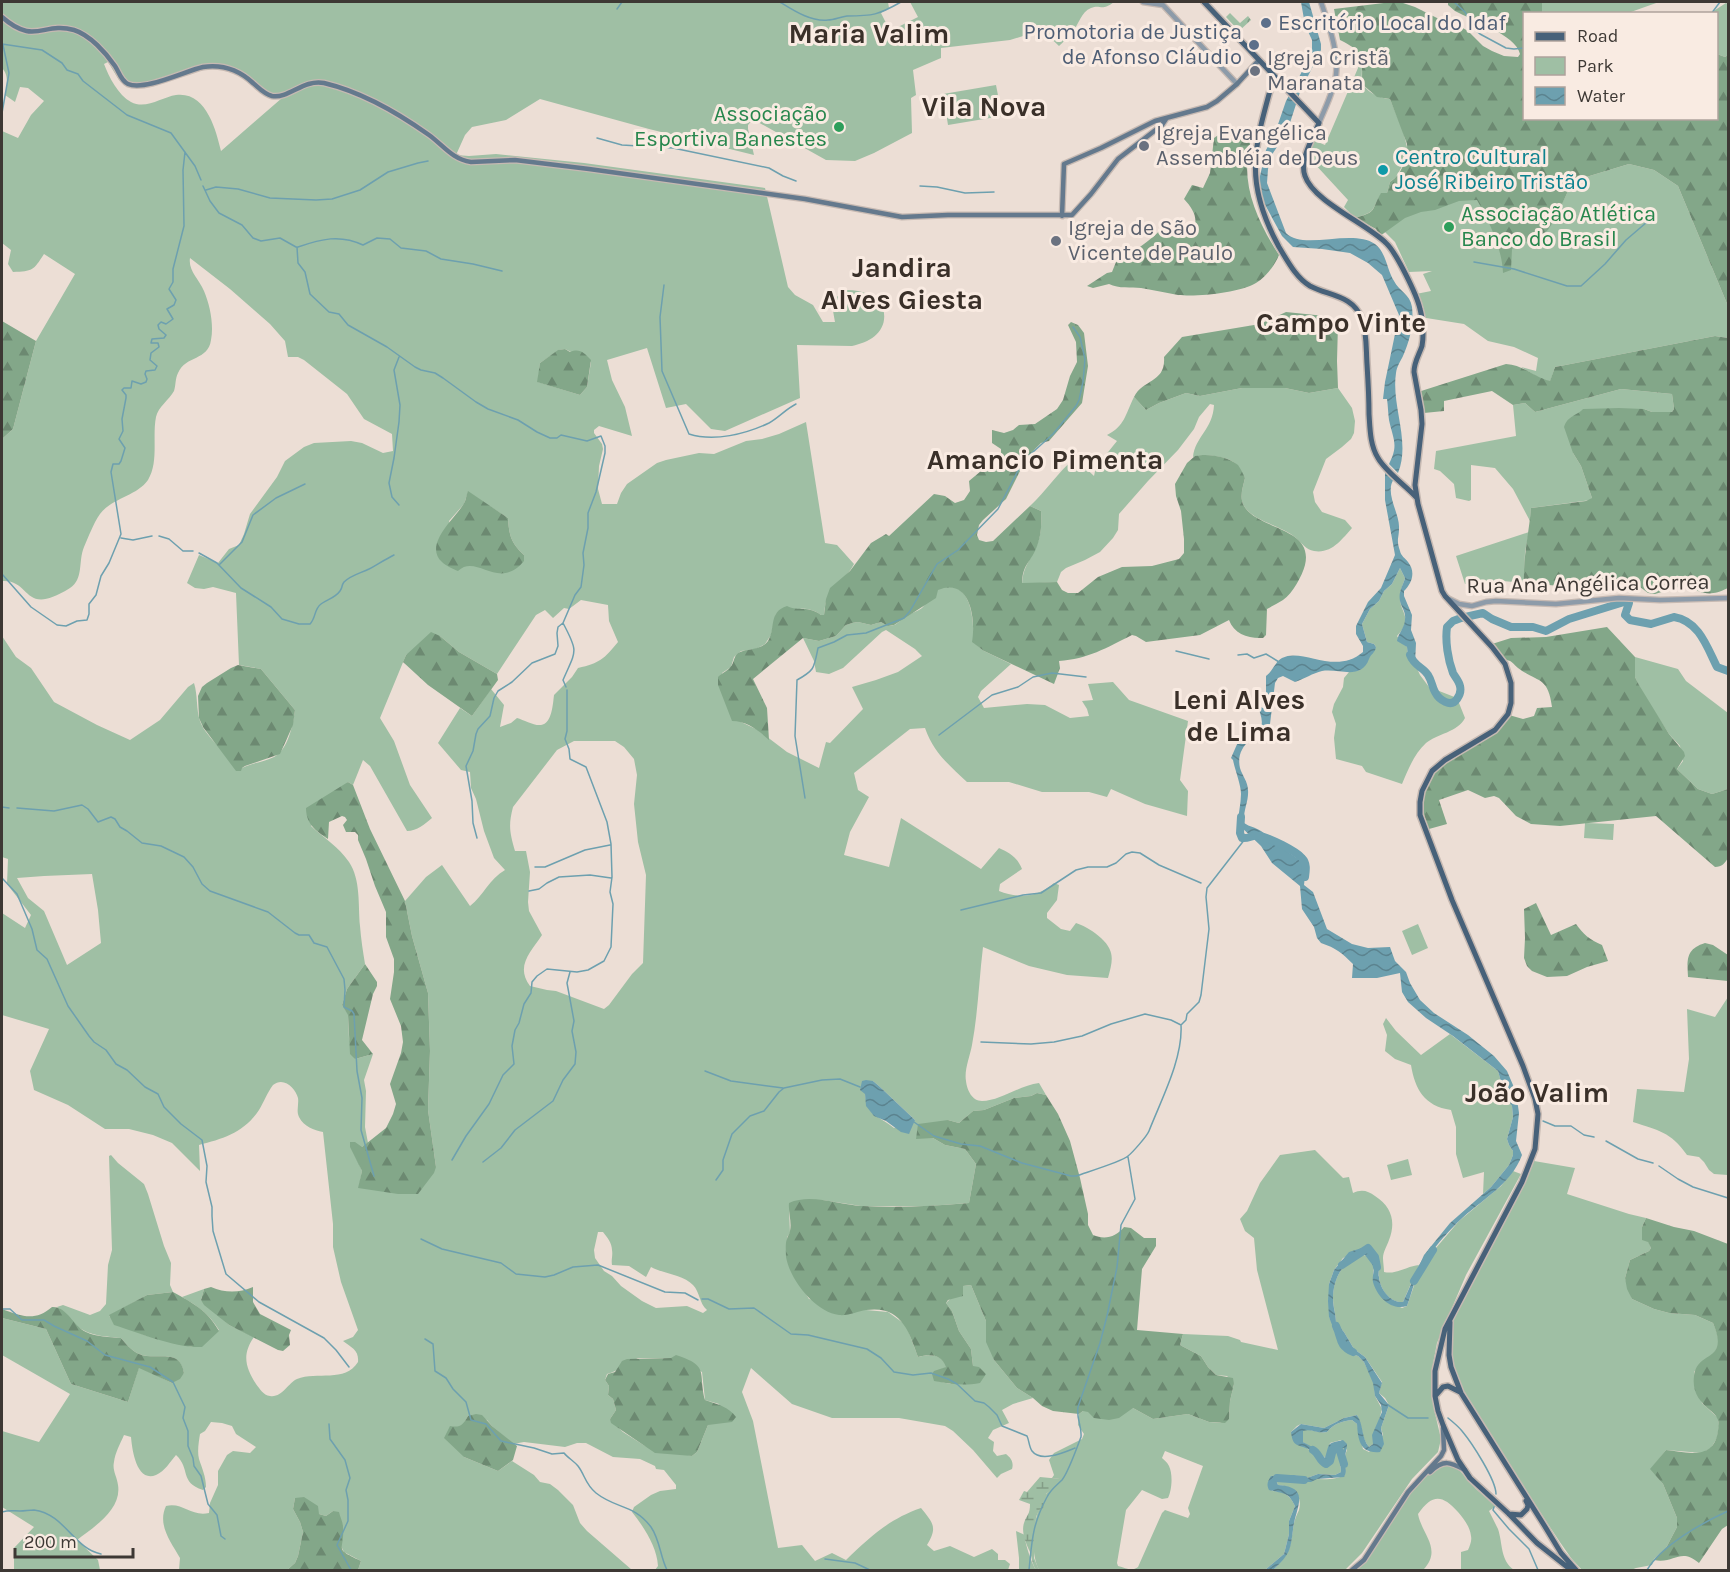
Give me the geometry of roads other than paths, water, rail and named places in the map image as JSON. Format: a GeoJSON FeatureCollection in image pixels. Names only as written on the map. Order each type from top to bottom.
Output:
{"type":"FeatureCollection","features":[{"type":"Feature","properties":{"kind":"main road"},"geometry":{"type":"LineString","coordinates":[[1204,2],[1319,123],[1307,152],[1304,165],[1305,178],[1311,187],[1329,202],[1388,244],[1415,294],[1420,308],[1422,339],[1414,365],[1422,424],[1415,485],[1417,498],[1439,584],[1445,596],[1505,664],[1511,683],[1511,703],[1508,714],[1495,730],[1437,766],[1429,775],[1422,791],[1419,809],[1452,900],[1523,1066],[1538,1114],[1535,1149],[1522,1182],[1445,1329],[1435,1371],[1435,1396],[1443,1425],[1458,1460],[1466,1471],[1477,1485],[1537,1543],[1571,1570]]}},
{"type":"Feature","properties":{"kind":"main road"},"geometry":{"type":"LineString","coordinates":[[2,17],[12,26],[23,31],[64,29],[78,31],[104,53],[128,84],[142,85],[212,66],[227,68],[242,74],[270,96],[282,95],[309,83],[322,83],[361,96],[398,115],[434,139],[448,152],[465,161],[532,162],[813,200],[902,217],[1062,216],[1075,213],[1118,159],[1162,125],[1166,119]]}},
{"type":"Feature","properties":{"kind":"main road"},"geometry":{"type":"LineString","coordinates":[[1062,216],[1064,164],[1151,123],[1207,108],[1237,84],[1259,60]]}},
{"type":"Feature","properties":{"kind":"main road"},"geometry":{"type":"LineString","coordinates":[[1274,76],[1256,148],[1255,175],[1259,201],[1271,231],[1298,275],[1311,286],[1350,302],[1361,316],[1365,337],[1371,436],[1375,452],[1379,460],[1417,498]]}},
{"type":"Feature","properties":{"kind":"main road"},"geometry":{"type":"LineString","coordinates":[[1405,486],[1413,488],[1415,485]]}},
{"type":"Feature","properties":{"kind":"main road"},"geometry":{"type":"LineString","coordinates":[[1450,1318],[1449,1355],[1461,1393],[1561,1553],[1576,1570]]}},
{"type":"Feature","properties":{"kind":"main road"},"geometry":{"type":"LineString","coordinates":[[1435,1396],[1443,1386],[1455,1388],[1461,1393]]}},
{"type":"Feature","properties":{"kind":"main road"},"geometry":{"type":"LineString","coordinates":[[1352,1570],[1364,1560],[1408,1492],[1441,1456],[1444,1450],[1443,1425]]}},
{"type":"Feature","properties":{"kind":"main road"},"geometry":{"type":"LineString","coordinates":[[1408,1492],[1437,1465],[1452,1463],[1466,1471]]}},
{"type":"Feature","properties":{"kind":"main road"},"geometry":{"type":"LineString","coordinates":[[1509,1514],[1521,1515],[1527,1509],[1528,1505],[1521,1488]]}},
{"type":"Feature","properties":{"kind":"street"},"geometry":{"type":"LineString","coordinates":[[1143,2],[1159,3],[1167,8],[1237,84]]}},
{"type":"Feature","properties":{"kind":"street"},"geometry":{"type":"LineString","coordinates":[[1319,123],[1337,73],[1336,56],[1321,2]]}},
{"type":"Feature","properties":{"kind":"street","name":"Rua Ana Angélica Correa"},"geometry":{"type":"LineString","coordinates":[[1449,599],[1459,604],[1472,606],[1496,601],[1568,604],[1619,598],[1660,600],[1728,598]]}},
{"type":"Feature","properties":{"kind":"water"},"geometry":{"type":"Polygon","coordinates":[[[1301,2],[1309,2],[1321,50],[1300,92],[1287,132],[1273,153],[1267,183],[1286,233],[1304,240],[1354,238],[1375,244],[1382,252],[1394,281],[1411,303],[1411,332],[1398,366],[1395,385],[1402,436],[1398,473],[1389,464],[1394,452],[1394,442],[1387,399],[1383,399],[1399,315],[1382,275],[1368,263],[1350,253],[1293,247],[1282,236],[1263,201],[1260,176],[1266,150],[1274,136],[1286,101],[1312,53],[1312,40],[1305,25],[1301,2]]]}},
{"type":"Feature","properties":{"kind":"water"},"geometry":{"type":"Polygon","coordinates":[[[1385,470],[1394,479],[1391,484],[1391,497],[1399,522],[1399,547],[1412,570],[1412,577],[1404,591],[1404,596],[1412,615],[1411,630],[1416,643],[1415,664],[1408,657],[1407,647],[1397,641],[1405,619],[1400,592],[1405,578],[1400,568],[1392,584],[1370,609],[1362,624],[1367,642],[1376,647],[1361,670],[1355,672],[1322,671],[1295,682],[1283,676],[1278,678],[1275,683],[1270,724],[1248,742],[1240,754],[1240,768],[1248,790],[1244,823],[1264,833],[1299,859],[1306,867],[1304,885],[1313,892],[1327,929],[1352,944],[1368,948],[1390,947],[1395,961],[1406,972],[1420,1000],[1434,1013],[1468,1035],[1494,1056],[1507,1071],[1518,1106],[1516,1141],[1522,1155],[1517,1166],[1503,1184],[1459,1221],[1422,1265],[1407,1306],[1390,1305],[1381,1298],[1373,1282],[1374,1267],[1365,1255],[1358,1254],[1347,1262],[1340,1273],[1333,1292],[1336,1323],[1354,1349],[1365,1357],[1382,1383],[1379,1393],[1389,1405],[1381,1428],[1384,1444],[1380,1452],[1368,1451],[1364,1448],[1359,1440],[1357,1424],[1352,1420],[1338,1423],[1327,1432],[1303,1431],[1303,1442],[1316,1449],[1325,1458],[1331,1443],[1343,1440],[1347,1444],[1345,1475],[1311,1482],[1288,1478],[1276,1480],[1278,1485],[1288,1486],[1298,1493],[1299,1503],[1287,1554],[1273,1570],[1265,1570],[1284,1554],[1289,1534],[1289,1521],[1295,1506],[1287,1495],[1269,1490],[1268,1483],[1271,1476],[1294,1475],[1307,1478],[1318,1474],[1335,1475],[1341,1472],[1340,1462],[1344,1448],[1340,1448],[1325,1463],[1317,1454],[1297,1445],[1293,1441],[1291,1432],[1301,1424],[1324,1428],[1344,1418],[1357,1415],[1369,1447],[1373,1444],[1372,1435],[1382,1412],[1364,1362],[1358,1356],[1349,1353],[1334,1330],[1329,1317],[1329,1284],[1334,1270],[1349,1252],[1368,1246],[1378,1264],[1380,1282],[1384,1290],[1390,1298],[1403,1302],[1424,1255],[1450,1223],[1491,1187],[1509,1165],[1513,1155],[1507,1139],[1513,1117],[1512,1106],[1505,1096],[1498,1071],[1408,1002],[1402,992],[1400,973],[1377,978],[1352,978],[1353,964],[1317,938],[1314,927],[1302,909],[1300,886],[1272,863],[1261,846],[1238,824],[1241,790],[1231,758],[1238,742],[1261,727],[1262,718],[1258,706],[1263,708],[1266,706],[1266,676],[1282,658],[1290,656],[1341,662],[1352,659],[1363,652],[1363,646],[1356,634],[1356,626],[1368,602],[1381,588],[1395,555],[1385,500],[1385,470]]]}},
{"type":"Feature","properties":{"kind":"water"},"geometry":{"type":"Polygon","coordinates":[[[862,1081],[873,1081],[915,1120],[909,1134],[901,1132],[886,1121],[874,1116],[866,1106],[865,1094],[860,1090],[862,1081]]]}},
{"type":"Feature","properties":{"kind":"waterway"},"geometry":{"type":"LineString","coordinates":[[617,9],[622,2]]}},
{"type":"Feature","properties":{"kind":"waterway"},"geometry":{"type":"LineString","coordinates":[[780,2],[802,15],[822,20],[875,14],[901,2]]}},
{"type":"Feature","properties":{"kind":"waterway"},"geometry":{"type":"LineString","coordinates":[[1454,2],[1465,12],[1475,30],[1480,34],[1506,48],[1523,48]]}},
{"type":"Feature","properties":{"kind":"waterway"},"geometry":{"type":"LineString","coordinates":[[1712,12],[1720,2]]}},
{"type":"Feature","properties":{"kind":"waterway"},"geometry":{"type":"LineString","coordinates":[[2,44],[42,50],[62,63],[67,70],[78,74],[83,81],[127,115],[171,133],[195,166],[201,180]]}},
{"type":"Feature","properties":{"kind":"waterway"},"geometry":{"type":"LineString","coordinates":[[2,113],[9,73],[3,45]]}},
{"type":"Feature","properties":{"kind":"waterway"},"geometry":{"type":"LineString","coordinates":[[597,138],[622,145],[673,148],[769,168],[796,181]]}},
{"type":"Feature","properties":{"kind":"waterway"},"geometry":{"type":"LineString","coordinates":[[2,574],[31,607],[57,625],[66,626],[87,620],[89,604],[96,595],[101,576],[121,534],[111,472],[113,464],[119,464],[121,461],[125,448],[119,439],[123,431],[122,419],[126,398],[122,390],[131,388],[132,381],[141,384],[146,382],[146,371],[155,370],[157,366],[150,360],[151,353],[159,347],[158,343],[151,343],[152,339],[164,338],[166,335],[158,325],[161,322],[166,324],[173,319],[167,309],[174,305],[176,300],[169,289],[173,282],[173,269],[184,226],[185,152]]}},
{"type":"Feature","properties":{"kind":"waterway"},"geometry":{"type":"LineString","coordinates":[[206,190],[216,187],[238,189],[270,198],[332,199],[360,190],[388,172],[428,161]]}},
{"type":"Feature","properties":{"kind":"waterway"},"geometry":{"type":"LineString","coordinates":[[203,186],[219,213],[242,225],[253,238],[261,241],[280,238],[296,247]]}},
{"type":"Feature","properties":{"kind":"waterway"},"geometry":{"type":"LineString","coordinates":[[920,186],[965,193],[994,192]]}},
{"type":"Feature","properties":{"kind":"waterway"},"geometry":{"type":"LineString","coordinates":[[1474,262],[1514,269],[1567,286],[1581,286],[1647,222]]}},
{"type":"Feature","properties":{"kind":"waterway"},"geometry":{"type":"LineString","coordinates":[[298,247],[330,239],[346,240],[363,245],[377,238],[390,239],[401,248],[426,251],[441,259],[502,271]]}},
{"type":"Feature","properties":{"kind":"waterway"},"geometry":{"type":"LineString","coordinates":[[297,247],[298,263],[305,272],[310,294],[329,312],[339,314],[348,325],[387,347],[415,367],[435,373],[488,409],[518,420],[550,438],[557,438],[561,435],[587,441],[601,436],[605,446],[596,492],[588,513],[581,587],[563,623],[558,627],[558,646],[555,654],[532,663],[512,682],[498,691],[490,716],[476,734],[473,751],[466,766],[477,838]]}},
{"type":"Feature","properties":{"kind":"waterway"},"geometry":{"type":"LineString","coordinates":[[664,285],[660,317],[662,371],[689,434],[719,437],[740,433],[769,423],[796,404]]}},
{"type":"Feature","properties":{"kind":"waterway"},"geometry":{"type":"LineString","coordinates":[[805,798],[795,736],[797,680],[813,668],[818,648],[847,635],[866,633],[904,618],[937,564],[958,550],[998,509],[1023,461],[1053,434],[1079,400],[1085,359],[1080,337],[1073,327]]}},
{"type":"Feature","properties":{"kind":"waterway"},"geometry":{"type":"LineString","coordinates":[[399,357],[394,370],[400,405],[399,422],[389,483],[392,497],[399,505]]}},
{"type":"Feature","properties":{"kind":"waterway"},"geometry":{"type":"LineString","coordinates":[[220,564],[242,542],[253,515],[276,498],[305,484]]}},
{"type":"Feature","properties":{"kind":"waterway"},"geometry":{"type":"LineString","coordinates":[[121,538],[133,540],[152,536]]}},
{"type":"Feature","properties":{"kind":"waterway"},"geometry":{"type":"LineString","coordinates":[[159,536],[169,539],[183,551],[193,551]]}},
{"type":"Feature","properties":{"kind":"waterway"},"geometry":{"type":"LineString","coordinates":[[199,553],[217,563],[241,588],[271,607],[282,619],[299,624],[310,624],[319,606],[334,597],[347,580],[394,555]]}},
{"type":"Feature","properties":{"kind":"waterway"},"geometry":{"type":"LineString","coordinates":[[1410,655],[1428,675],[1437,695],[1445,702],[1452,703],[1460,694],[1459,682],[1453,673],[1448,656],[1447,627],[1453,621],[1483,613],[1511,627],[1533,627],[1546,631],[1569,619],[1624,602],[1629,603],[1625,615],[1630,620],[1651,624],[1674,617],[1683,619],[1696,629],[1706,643],[1717,667],[1728,671]]}},
{"type":"Feature","properties":{"kind":"waterway"},"geometry":{"type":"LineString","coordinates":[[563,623],[572,640],[574,652],[563,680],[566,687]]}},
{"type":"Feature","properties":{"kind":"waterway"},"geometry":{"type":"LineString","coordinates":[[1176,651],[1209,659]]}},
{"type":"Feature","properties":{"kind":"waterway"},"geometry":{"type":"LineString","coordinates":[[1238,655],[1247,654],[1254,658],[1266,654],[1279,662]]}},
{"type":"Feature","properties":{"kind":"waterway"},"geometry":{"type":"LineString","coordinates":[[939,735],[992,695],[1018,687],[1033,677],[1052,673],[1086,677]]}},
{"type":"Feature","properties":{"kind":"waterway"},"geometry":{"type":"LineString","coordinates":[[452,1160],[489,1104],[503,1075],[514,1064],[512,1046],[515,1030],[524,1004],[531,993],[532,982],[547,969],[577,972],[588,970],[604,961],[611,947],[613,904],[610,892],[611,844],[607,822],[586,767],[570,759],[565,739],[567,690]]}},
{"type":"Feature","properties":{"kind":"waterway"},"geometry":{"type":"LineString","coordinates":[[17,808],[54,811],[82,805],[98,822],[111,817],[120,827],[142,843],[161,846],[184,857],[193,867],[202,884],[210,891],[268,912],[295,933],[309,935],[314,943],[327,947],[344,979],[344,1007],[354,1014],[357,1071],[362,1098],[361,1130],[374,1176]]}},
{"type":"Feature","properties":{"kind":"waterway"},"geometry":{"type":"LineString","coordinates":[[2,807],[9,808]]}},
{"type":"Feature","properties":{"kind":"waterway"},"geometry":{"type":"LineString","coordinates":[[1241,817],[1242,838],[1260,836],[1294,852],[1305,862],[1305,877]]}},
{"type":"Feature","properties":{"kind":"waterway"},"geometry":{"type":"LineString","coordinates":[[914,1122],[934,1136],[961,1144],[980,1146],[1022,1163],[1071,1176],[1104,1167],[1128,1156],[1149,1131],[1179,1052],[1181,1025],[1186,1020],[1187,1014],[1199,1002],[1209,929],[1207,888],[1245,839]]}},
{"type":"Feature","properties":{"kind":"waterway"},"geometry":{"type":"LineString","coordinates":[[535,867],[545,867],[585,850],[610,845]]}},
{"type":"Feature","properties":{"kind":"waterway"},"geometry":{"type":"LineString","coordinates":[[961,910],[1041,893],[1076,870],[1088,867],[1107,867],[1132,852],[1140,853],[1159,865],[1201,883]]}},
{"type":"Feature","properties":{"kind":"waterway"},"geometry":{"type":"LineString","coordinates":[[529,891],[539,889],[559,877],[590,875],[611,878]]}},
{"type":"Feature","properties":{"kind":"waterway"},"geometry":{"type":"LineString","coordinates":[[2,878],[17,894],[32,929],[37,950],[47,959],[68,1006],[89,1036],[106,1050],[116,1064],[127,1070],[145,1087],[158,1094],[164,1107],[202,1140],[207,1166],[206,1182],[212,1207],[213,1231],[226,1274],[259,1302],[324,1338],[349,1367]]}},
{"type":"Feature","properties":{"kind":"waterway"},"geometry":{"type":"LineString","coordinates":[[483,1162],[501,1148],[515,1130],[553,1101],[563,1080],[575,1064],[576,1052],[572,1031],[574,1021],[567,983],[570,972]]}},
{"type":"Feature","properties":{"kind":"waterway"},"geometry":{"type":"LineString","coordinates":[[981,1042],[1031,1044],[1054,1042],[1082,1036],[1145,1014],[1171,1020],[1181,1025]]}},
{"type":"Feature","properties":{"kind":"waterway"},"geometry":{"type":"LineString","coordinates":[[705,1071],[731,1081],[783,1088]]}},
{"type":"Feature","properties":{"kind":"waterway"},"geometry":{"type":"LineString","coordinates":[[716,1180],[723,1170],[723,1160],[732,1134],[750,1116],[764,1111],[784,1088],[822,1080],[840,1079],[860,1087]]}},
{"type":"Feature","properties":{"kind":"waterway"},"geometry":{"type":"LineString","coordinates":[[1543,1121],[1555,1126],[1571,1126],[1584,1135],[1594,1137]]}},
{"type":"Feature","properties":{"kind":"waterway"},"geometry":{"type":"LineString","coordinates":[[1606,1141],[1638,1159],[1653,1163]]}},
{"type":"Feature","properties":{"kind":"waterway"},"geometry":{"type":"LineString","coordinates":[[1029,1570],[1038,1516],[1049,1494],[1062,1480],[1081,1437],[1078,1407],[1107,1316],[1117,1267],[1121,1225],[1135,1199],[1128,1157]]}},
{"type":"Feature","properties":{"kind":"waterway"},"geometry":{"type":"LineString","coordinates":[[1659,1166],[1693,1187],[1728,1198]]}},
{"type":"Feature","properties":{"kind":"waterway"},"geometry":{"type":"LineString","coordinates":[[421,1239],[442,1249],[501,1263],[516,1274],[545,1277],[573,1267],[598,1265],[665,1292],[685,1293],[698,1300]]}},
{"type":"Feature","properties":{"kind":"waterway"},"geometry":{"type":"LineString","coordinates":[[1342,1265],[1368,1248],[1375,1257],[1377,1267]]}},
{"type":"Feature","properties":{"kind":"waterway"},"geometry":{"type":"LineString","coordinates":[[1414,1281],[1433,1250]]}},
{"type":"Feature","properties":{"kind":"waterway"},"geometry":{"type":"LineString","coordinates":[[702,1299],[708,1299],[729,1309],[754,1308],[791,1334],[808,1335],[867,1349],[881,1358],[894,1372],[913,1375],[931,1373],[948,1379],[957,1384],[975,1401],[989,1407],[997,1415],[1002,1426],[1027,1436],[1031,1449],[1041,1456],[1053,1456],[1075,1448]]}},
{"type":"Feature","properties":{"kind":"waterway"},"geometry":{"type":"LineString","coordinates":[[2,1309],[10,1309],[22,1320],[44,1320],[87,1341],[105,1355],[150,1367],[173,1382],[185,1407],[183,1418],[188,1431],[188,1446],[194,1466],[201,1476],[208,1504],[217,1515],[221,1536],[225,1539]]}},
{"type":"Feature","properties":{"kind":"waterway"},"geometry":{"type":"LineString","coordinates":[[1336,1326],[1343,1344],[1353,1352]]}},
{"type":"Feature","properties":{"kind":"waterway"},"geometry":{"type":"LineString","coordinates":[[425,1339],[433,1344],[435,1371],[446,1378],[466,1402],[471,1420],[486,1424],[501,1441],[552,1454],[564,1453],[578,1466],[596,1493],[631,1510],[645,1520],[656,1537],[667,1570]]}},
{"type":"Feature","properties":{"kind":"waterway"},"geometry":{"type":"LineString","coordinates":[[1388,1405],[1408,1418],[1428,1418]]}},
{"type":"Feature","properties":{"kind":"waterway"},"geometry":{"type":"LineString","coordinates":[[1448,1418],[1460,1429],[1477,1453],[1488,1471],[1496,1494]]}},
{"type":"Feature","properties":{"kind":"waterway"},"geometry":{"type":"LineString","coordinates":[[329,1424],[330,1439],[345,1460],[350,1478],[346,1490],[348,1521],[337,1545],[351,1570]]}},
{"type":"Feature","properties":{"kind":"waterway"},"geometry":{"type":"LineString","coordinates":[[1313,1450],[1326,1464],[1330,1461],[1333,1449],[1337,1449],[1340,1451],[1344,1464]]}},
{"type":"Feature","properties":{"kind":"waterway"},"geometry":{"type":"LineString","coordinates":[[1277,1478],[1304,1480]]}},
{"type":"Feature","properties":{"kind":"waterway"},"geometry":{"type":"LineString","coordinates":[[1494,1507],[1493,1510],[1529,1549],[1538,1570]]}},
{"type":"Feature","properties":{"kind":"waterway"},"geometry":{"type":"LineString","coordinates":[[2,1512],[34,1510],[45,1513],[62,1524],[84,1546],[101,1554]]}},
{"type":"Feature","properties":{"kind":"waterway"},"geometry":{"type":"LineString","coordinates":[[1647,1570],[1672,1544],[1695,1528],[1728,1511]]}},
{"type":"Feature","properties":{"kind":"waterway"},"geometry":{"type":"LineString","coordinates":[[825,1559],[855,1563],[870,1570]]}},
{"type":"Feature","properties":{"kind":"place","name":"Escritório Local do Idaf"},"geometry":{"type":"Point","coordinates":[1266,23]}},
{"type":"Feature","properties":{"kind":"place","name":"Promotoria de Justiça de Afonso Cláudio"},"geometry":{"type":"Point","coordinates":[1254,45]}},
{"type":"Feature","properties":{"kind":"place","name":"Igreja Cristã Maranata"},"geometry":{"type":"Point","coordinates":[1255,71]}},
{"type":"Feature","properties":{"kind":"place","name":"Associação Esportiva Banestes"},"geometry":{"type":"Point","coordinates":[839,127]}},
{"type":"Feature","properties":{"kind":"place","name":"Igreja Evangélica Assembléia de Deus"},"geometry":{"type":"Point","coordinates":[1144,146]}},
{"type":"Feature","properties":{"kind":"place","name":"Centro Cultural José Ribeiro Tristão"},"geometry":{"type":"Point","coordinates":[1383,170]}},
{"type":"Feature","properties":{"kind":"place","name":"Associação Atlética Banco do Brasil"},"geometry":{"type":"Point","coordinates":[1449,227]}},
{"type":"Feature","properties":{"kind":"place","name":"Igreja de São Vicente de Paulo"},"geometry":{"type":"Point","coordinates":[1056,241]}},
{"type":"Feature","properties":{"kind":"district","name":"Maria Valim"},"geometry":{"type":"Point","coordinates":[869,33]}},
{"type":"Feature","properties":{"kind":"district","name":"Vila Nova"},"geometry":{"type":"Point","coordinates":[984,106]}},
{"type":"Feature","properties":{"kind":"district","name":"Jandira Alves Giesta"},"geometry":{"type":"Point","coordinates":[902,283]}},
{"type":"Feature","properties":{"kind":"district","name":"Campo Vinte"},"geometry":{"type":"Point","coordinates":[1341,322]}},
{"type":"Feature","properties":{"kind":"district","name":"Amancio Pimenta"},"geometry":{"type":"Point","coordinates":[1045,459]}},
{"type":"Feature","properties":{"kind":"district","name":"Leni Alves de Lima"},"geometry":{"type":"Point","coordinates":[1239,715]}},
{"type":"Feature","properties":{"kind":"district","name":"João Valim"},"geometry":{"type":"Point","coordinates":[1537,1092]}}]}
